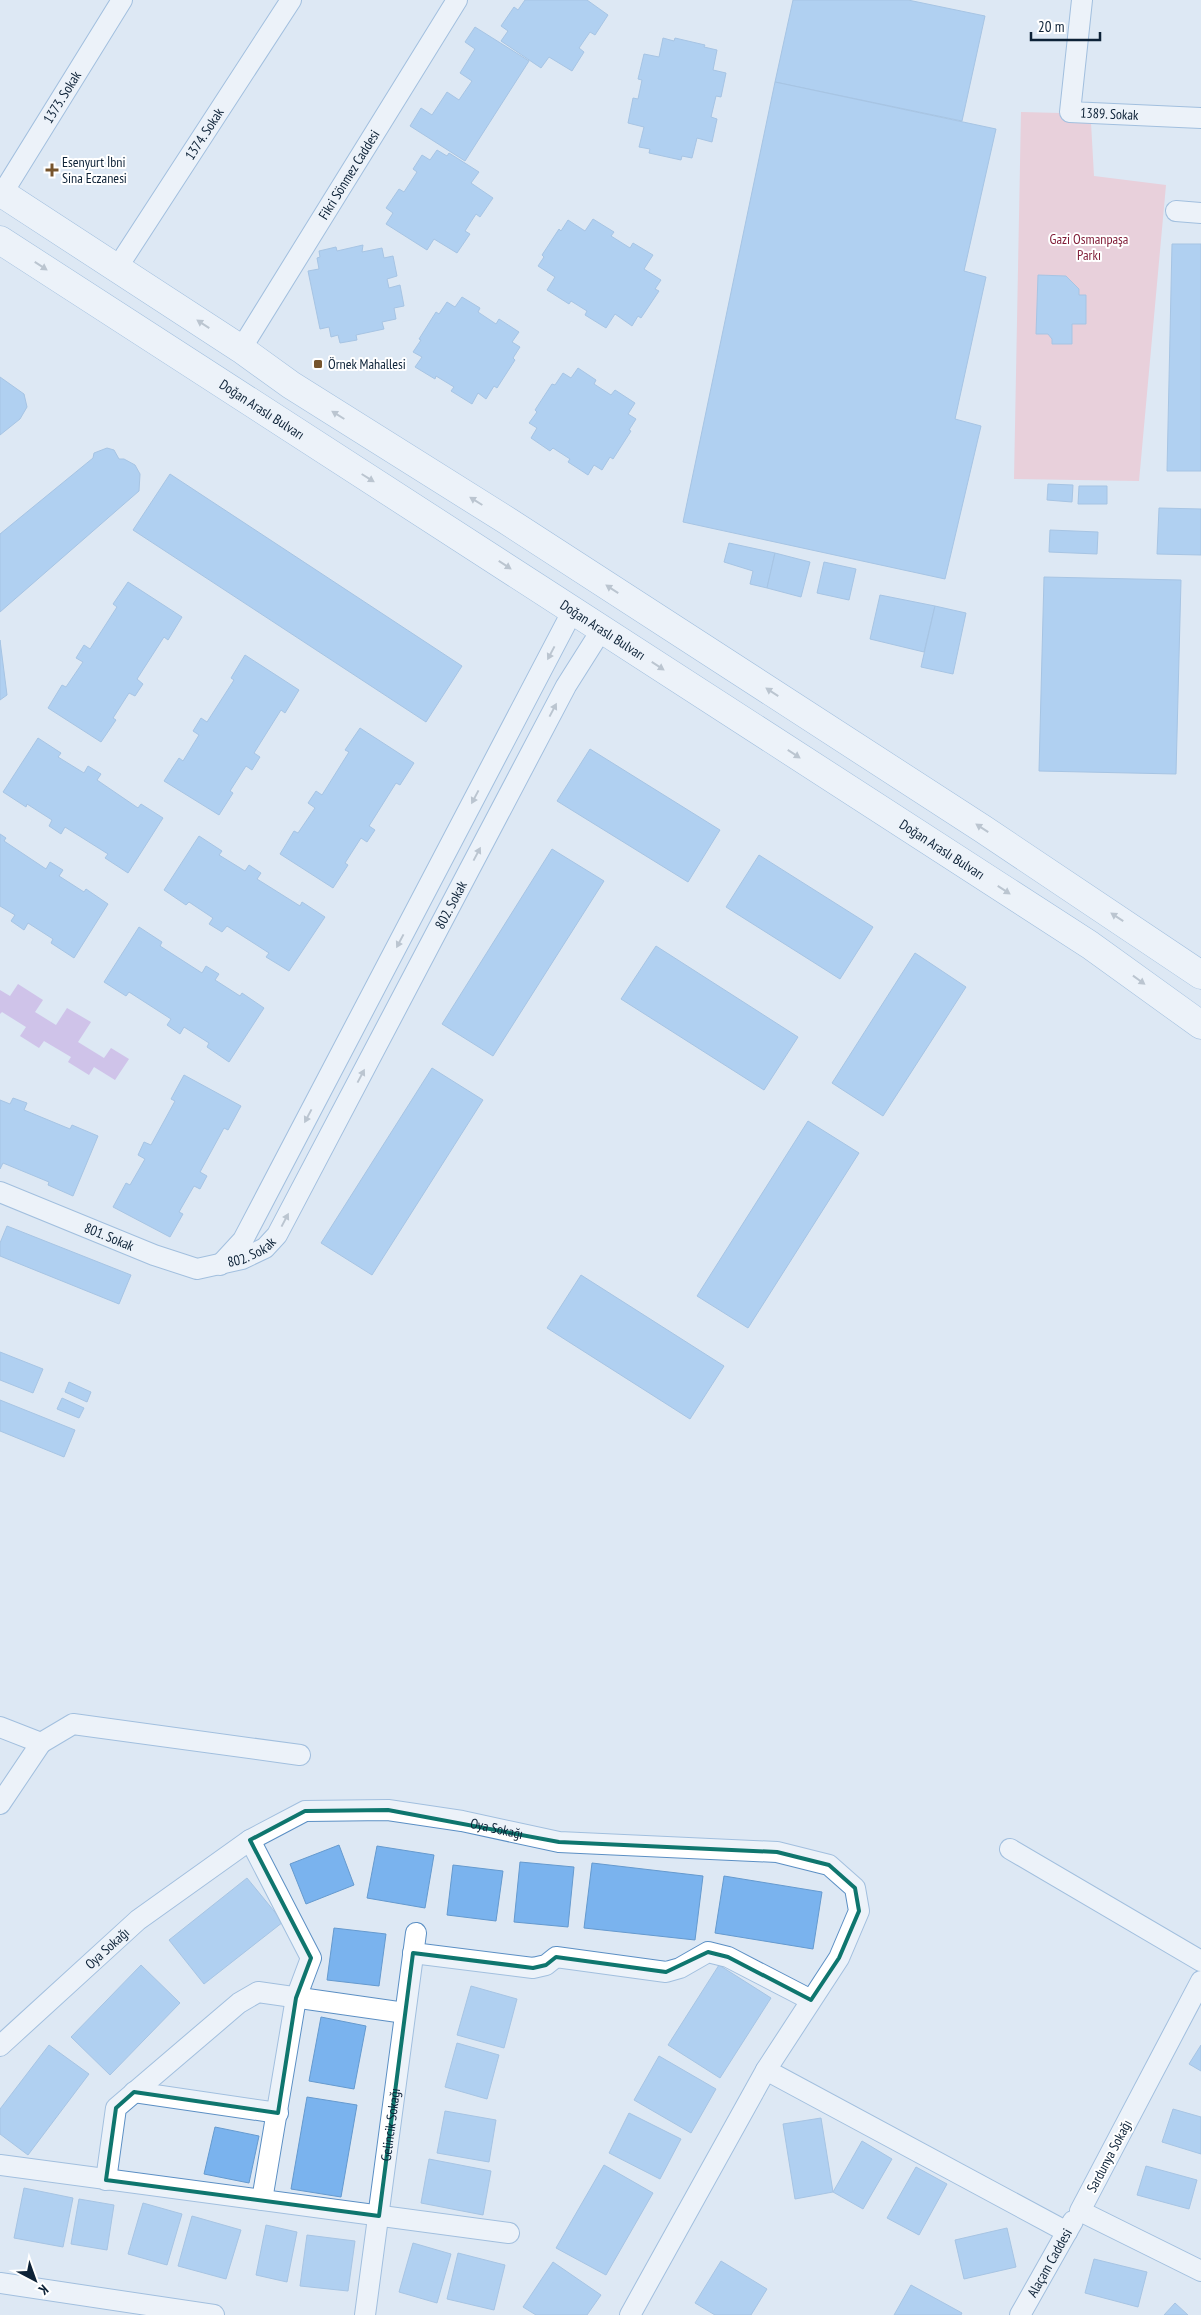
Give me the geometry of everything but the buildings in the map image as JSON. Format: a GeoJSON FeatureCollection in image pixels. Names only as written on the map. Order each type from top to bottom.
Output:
{"type":"FeatureCollection","features":[{"type":"Feature","properties":{"kind":"main road"},"geometry":{"type":"LineString","coordinates":[[1,193],[241,349],[291,385],[506,520],[983,829],[1201,975]]}},
{"type":"Feature","properties":{"kind":"main road","name":"Doğan Araslı Bulvarı"},"geometry":{"type":"LineString","coordinates":[[0,240],[1090,945],[1201,1025]]}},
{"type":"Feature","properties":{"kind":"street","name":"1373. Sokak"},"geometry":{"type":"LineString","coordinates":[[1,193],[122,0]]}},
{"type":"Feature","properties":{"kind":"street","name":"1374. Sokak"},"geometry":{"type":"LineString","coordinates":[[117,268],[291,0]]}},
{"type":"Feature","properties":{"kind":"street","name":"Fikri Sönmez Caddesi"},"geometry":{"type":"LineString","coordinates":[[241,349],[457,0]]}},
{"type":"Feature","properties":{"kind":"street","name":"1389. Sokak"},"geometry":{"type":"LineString","coordinates":[[1082,0],[1070,112],[1201,118]]}},
{"type":"Feature","properties":{"kind":"street"},"geometry":{"type":"LineString","coordinates":[[1176,211],[1201,213]]}},
{"type":"Feature","properties":{"kind":"street","name":"802. Sokak"},"geometry":{"type":"LineString","coordinates":[[220,1265],[243,1240],[573,610]]}},
{"type":"Feature","properties":{"kind":"street","name":"802. Sokak"},"geometry":{"type":"LineString","coordinates":[[220,1265],[242,1259],[265,1248],[277,1235],[566,686],[602,629]]}},
{"type":"Feature","properties":{"kind":"street","name":"801. Sokak"},"geometry":{"type":"LineString","coordinates":[[0,1192],[154,1255],[197,1269],[220,1265]]}},
{"type":"Feature","properties":{"kind":"street"},"geometry":{"type":"LineString","coordinates":[[0,1804],[41,1742],[73,1724],[300,1755]]}},
{"type":"Feature","properties":{"kind":"street"},"geometry":{"type":"LineString","coordinates":[[0,1727],[41,1742]]}},
{"type":"Feature","properties":{"kind":"street","name":"Oya Sokağı"},"geometry":{"type":"LineString","coordinates":[[0,2046],[138,1920],[250,1840],[305,1811],[388,1810],[462,1821],[559,1842],[777,1852],[829,1865],[855,1888],[860,1911],[839,1958],[766,2070],[630,2315]]}},
{"type":"Feature","properties":{"kind":"street"},"geometry":{"type":"LineString","coordinates":[[250,1840],[311,1958],[296,1998],[278,2114],[262,2200]]}},
{"type":"Feature","properties":{"kind":"street"},"geometry":{"type":"LineString","coordinates":[[1010,1848],[1201,1961]]}},
{"type":"Feature","properties":{"kind":"street","name":"Gelincik Sokağı"},"geometry":{"type":"LineString","coordinates":[[366,2315],[416,1933]]}},
{"type":"Feature","properties":{"kind":"street"},"geometry":{"type":"LineString","coordinates":[[413,1953],[533,1968],[546,1965],[556,1957],[666,1972],[680,1968],[708,1952],[728,1957],[811,2000]]}},
{"type":"Feature","properties":{"kind":"street","name":"Sardunya Sokağı"},"geometry":{"type":"LineString","coordinates":[[1080,2211],[1201,1981]]}},
{"type":"Feature","properties":{"kind":"street"},"geometry":{"type":"LineString","coordinates":[[106,2180],[116,2108],[239,2003],[258,1992],[405,2012]]}},
{"type":"Feature","properties":{"kind":"street"},"geometry":{"type":"LineString","coordinates":[[766,2070],[1067,2232]]}},
{"type":"Feature","properties":{"kind":"street"},"geometry":{"type":"LineString","coordinates":[[134,2092],[278,2114]]}},
{"type":"Feature","properties":{"kind":"street"},"geometry":{"type":"LineString","coordinates":[[0,2165],[509,2233]]}},
{"type":"Feature","properties":{"kind":"street"},"geometry":{"type":"LineString","coordinates":[[1080,2211],[1201,2271]]}},
{"type":"Feature","properties":{"kind":"street","name":"Alaçam Caddesi"},"geometry":{"type":"LineString","coordinates":[[1020,2315],[1080,2211]]}},
{"type":"Feature","properties":{"kind":"street"},"geometry":{"type":"LineString","coordinates":[[0,2283],[214,2315]]}},
{"type":"Feature","properties":{"kind":"highlighted area"},"geometry":{"type":"Polygon","coordinates":[[[388,1810],[559,1842],[777,1852],[829,1865],[855,1888],[859,1911],[839,1958],[811,2000],[728,1957],[708,1952],[666,1972],[556,1957],[546,1965],[533,1968],[413,1953],[379,2216],[106,2180],[116,2108],[134,2092],[278,2113],[296,1998],[311,1958],[250,1840],[305,1811],[388,1810]]]}},
{"type":"Feature","properties":{"kind":"green space","name":"Gazi Osmanpaşa Parkı"},"geometry":{"type":"Polygon","coordinates":[[[1021,112],[1060,113],[1091,123],[1094,176],[1166,185],[1139,481],[1014,479],[1021,112]]]}},
{"type":"Feature","properties":{"kind":"shaded area"},"geometry":{"type":"Polygon","coordinates":[[[18,984],[43,1000],[35,1012],[56,1025],[67,1008],[91,1022],[78,1042],[104,1058],[111,1048],[129,1059],[115,1080],[94,1067],[89,1075],[68,1062],[71,1057],[44,1041],[39,1048],[20,1036],[26,1027],[2,1012],[0,1014],[0,990],[10,996],[18,984]]]}},
{"type":"Feature","properties":{"kind":"place","name":"Esenyurt İbni Sina Eczanesi"},"geometry":{"type":"Point","coordinates":[52,170]}},
{"type":"Feature","properties":{"kind":"place","name":"Örnek Mahallesi"},"geometry":{"type":"Point","coordinates":[318,364]}}]}
